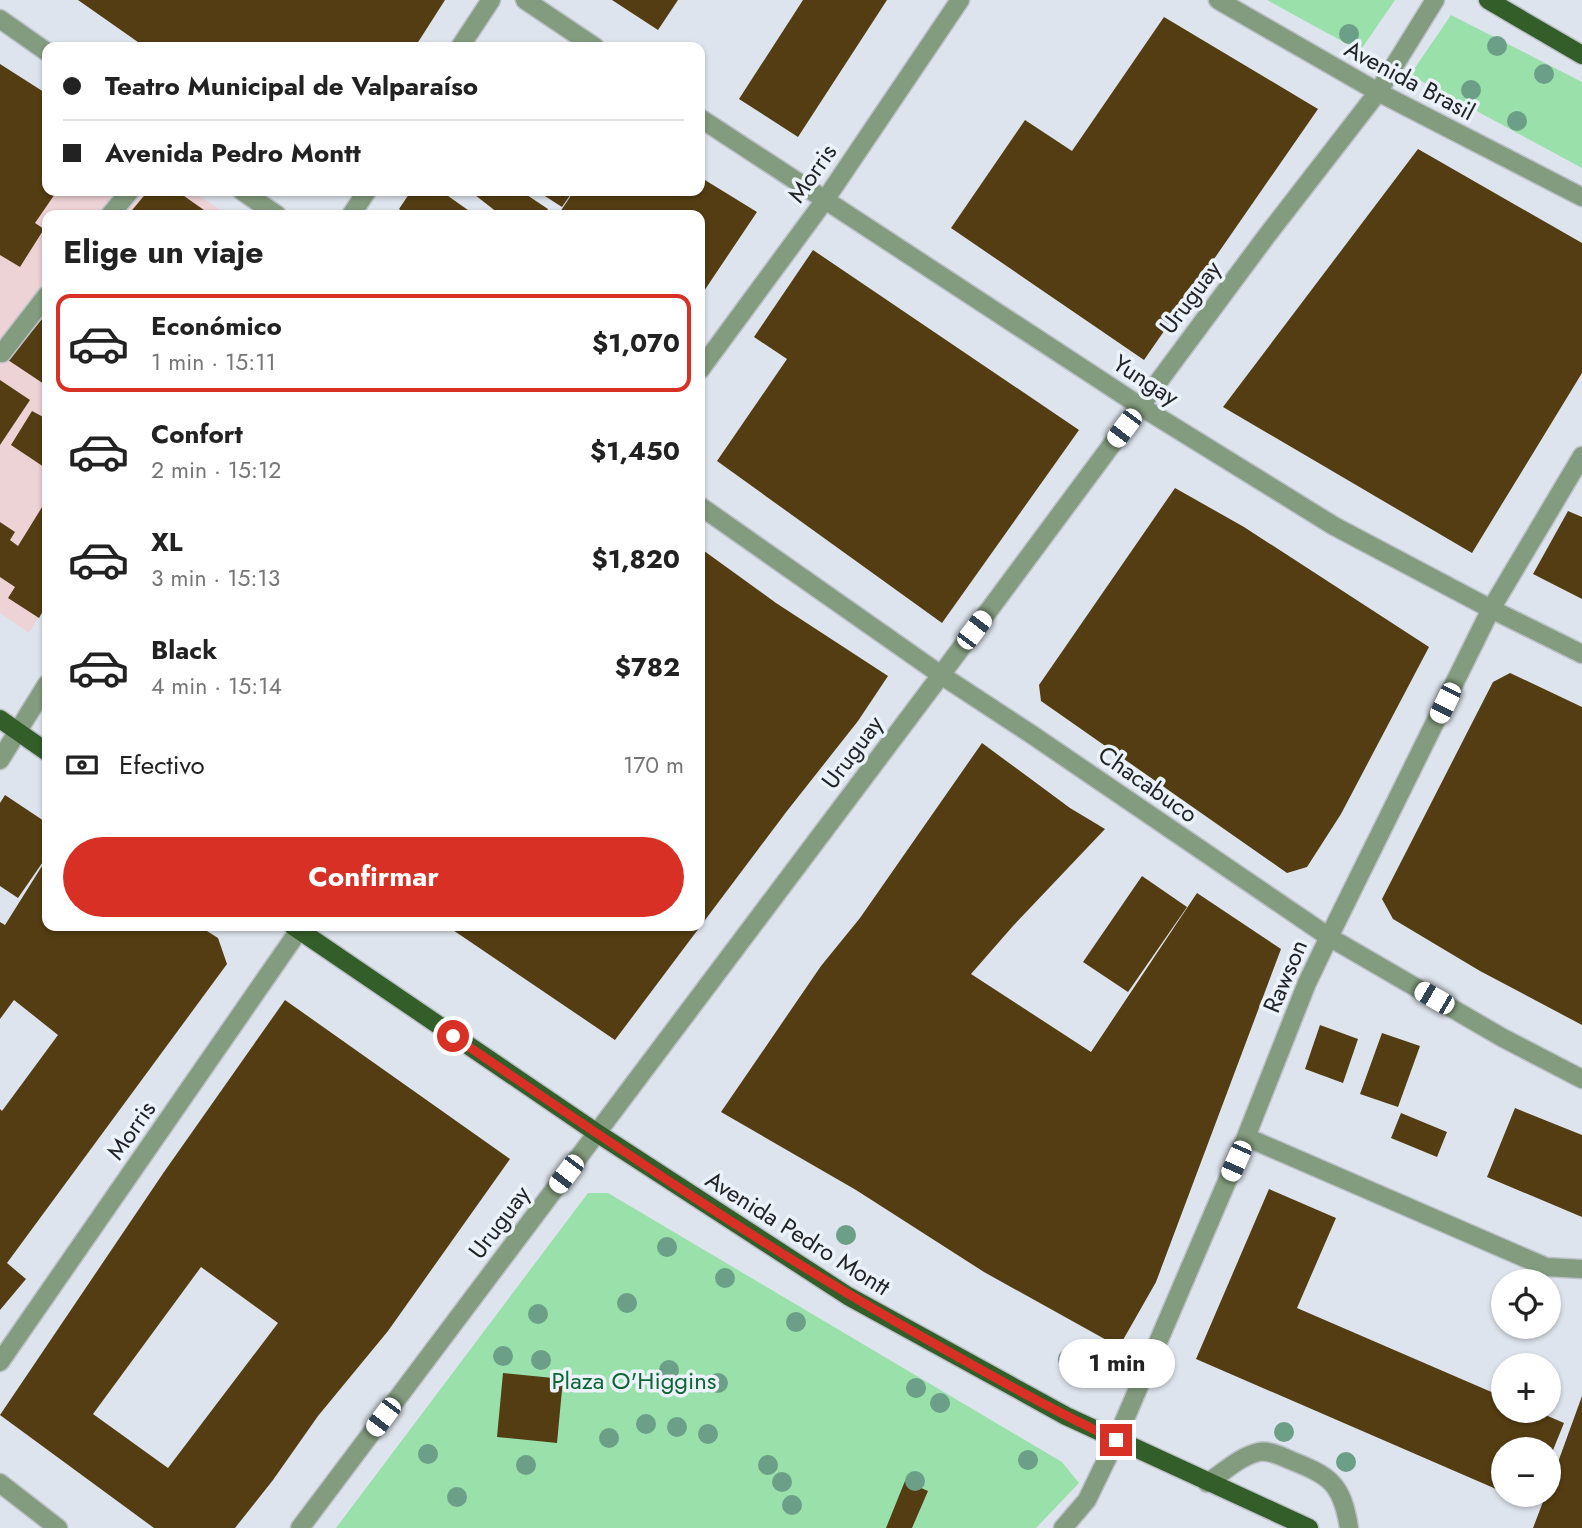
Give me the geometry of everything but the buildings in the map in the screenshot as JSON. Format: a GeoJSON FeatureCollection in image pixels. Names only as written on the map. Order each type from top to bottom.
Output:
{"type":"FeatureCollection","features":[{"type":"Feature","properties":{"kind":"main road"},"geometry":{"type":"LineString","coordinates":[[1488,0],[1582,55]]}},
{"type":"Feature","properties":{"kind":"main road"},"geometry":{"type":"LineString","coordinates":[[0,719],[42,748]]}},
{"type":"Feature","properties":{"kind":"main road","name":"Avenida Pedro Montt"},"geometry":{"type":"LineString","coordinates":[[304,931],[597,1133],[848,1296],[1066,1416],[1309,1528]]}},
{"type":"Feature","properties":{"kind":"street"},"geometry":{"type":"LineString","coordinates":[[463,42],[491,0]]}},
{"type":"Feature","properties":{"kind":"street"},"geometry":{"type":"LineString","coordinates":[[525,0],[588,42]]}},
{"type":"Feature","properties":{"kind":"street","name":"Morris"},"geometry":{"type":"LineString","coordinates":[[705,363],[825,200],[960,0]]}},
{"type":"Feature","properties":{"kind":"street","name":"Avenida Brasil"},"geometry":{"type":"LineString","coordinates":[[1218,0],[1378,92],[1582,197]]}},
{"type":"Feature","properties":{"kind":"street","name":"Uruguay"},"geometry":{"type":"LineString","coordinates":[[300,1528],[941,675],[1265,238],[1378,92],[1435,0]]}},
{"type":"Feature","properties":{"kind":"street"},"geometry":{"type":"LineString","coordinates":[[0,19],[42,48]]}},
{"type":"Feature","properties":{"kind":"street","name":"Yungay"},"geometry":{"type":"LineString","coordinates":[[705,121],[1140,406],[1334,526],[1582,654]]}},
{"type":"Feature","properties":{"kind":"street"},"geometry":{"type":"LineString","coordinates":[[114,210],[126,196]]}},
{"type":"Feature","properties":{"kind":"street"},"geometry":{"type":"LineString","coordinates":[[249,196],[270,210]]}},
{"type":"Feature","properties":{"kind":"street"},"geometry":{"type":"LineString","coordinates":[[2,353],[42,301]]}},
{"type":"Feature","properties":{"kind":"street","name":"Rawson"},"geometry":{"type":"LineString","coordinates":[[1063,1528],[1087,1500],[1116,1440],[1246,1138],[1328,937],[1491,609],[1582,456]]}},
{"type":"Feature","properties":{"kind":"street","name":"Chacabuco"},"geometry":{"type":"LineString","coordinates":[[705,510],[941,675],[1328,937],[1503,1038],[1582,1079]]}},
{"type":"Feature","properties":{"kind":"street"},"geometry":{"type":"LineString","coordinates":[[0,760],[42,693]]}},
{"type":"Feature","properties":{"kind":"street","name":"Morris"},"geometry":{"type":"LineString","coordinates":[[0,1362],[295,931]]}},
{"type":"Feature","properties":{"kind":"street"},"geometry":{"type":"LineString","coordinates":[[1246,1138],[1546,1266],[1582,1269]]}},
{"type":"Feature","properties":{"kind":"street"},"geometry":{"type":"LineString","coordinates":[[1208,1483],[1260,1451],[1276,1454],[1319,1472],[1334,1485],[1346,1503],[1349,1528]]}},
{"type":"Feature","properties":{"kind":"street"},"geometry":{"type":"LineString","coordinates":[[0,1483],[58,1528]]}},
{"type":"Feature","properties":{"kind":"shaded area"},"geometry":{"type":"Polygon","coordinates":[[[0,64],[42,91],[42,196],[200,196],[220,210],[42,210],[42,612],[29,633],[0,613],[0,64]]]}},
{"type":"Feature","properties":{"kind":"green space"},"geometry":{"type":"Polygon","coordinates":[[[1267,0],[1395,0],[1360,51],[1267,0]]]}},
{"type":"Feature","properties":{"kind":"green space"},"geometry":{"type":"Polygon","coordinates":[[[1451,15],[1582,82],[1582,168],[1410,75],[1451,15]]]}},
{"type":"Feature","properties":{"kind":"green space","name":"Plaza O'Higgins"},"geometry":{"type":"Polygon","coordinates":[[[588,1193],[608,1193],[1062,1462],[1079,1483],[1036,1528],[336,1528],[588,1193]]]}},
{"type":"Feature","properties":{"kind":"route"},"geometry":{"type":"LineString","coordinates":[[453,1036],[736,1225],[848,1296],[1002,1382],[1116,1440]]}}]}
